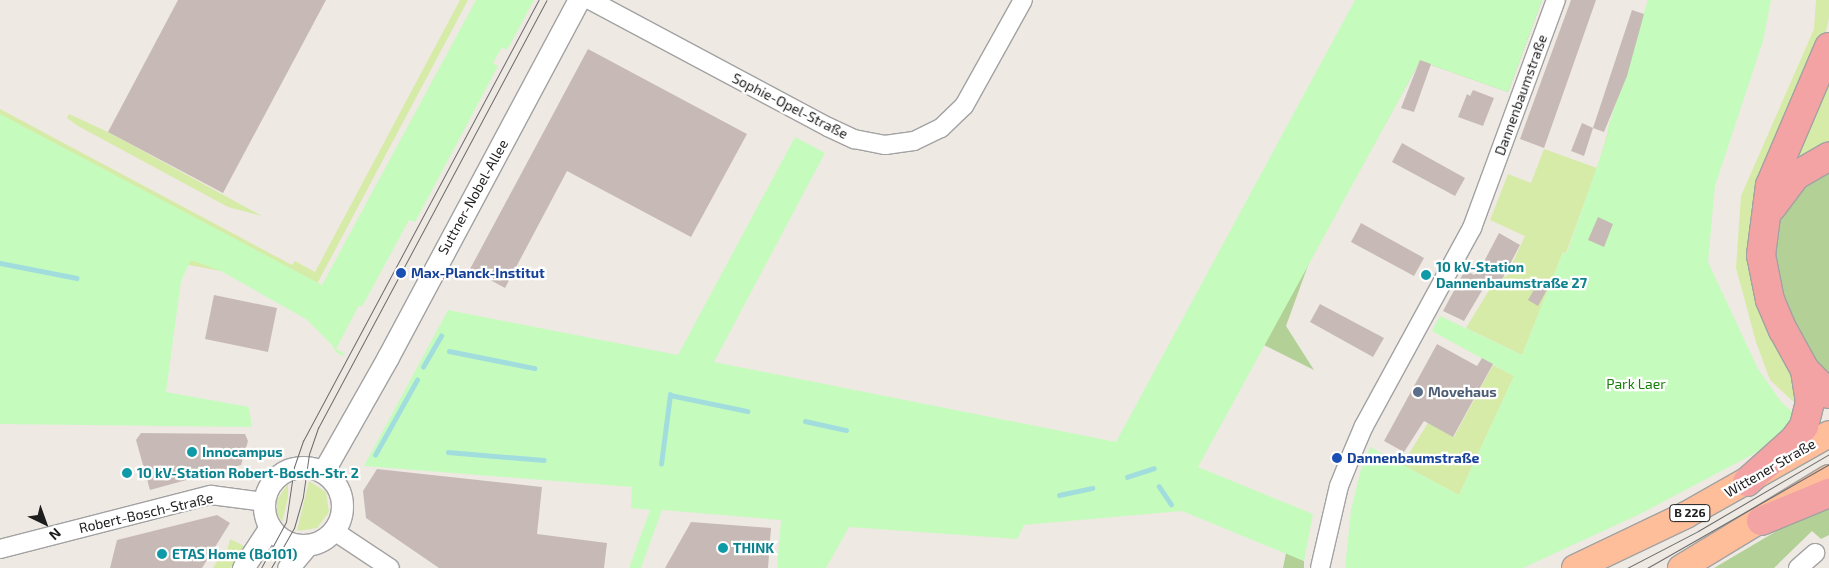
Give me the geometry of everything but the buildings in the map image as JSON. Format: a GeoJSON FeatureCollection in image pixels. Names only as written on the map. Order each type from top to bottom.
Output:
{"type":"FeatureCollection","features":[{"type":"Feature","properties":{"kind":"highway"},"geometry":{"type":"LineString","coordinates":[[1829,47],[1770,185],[1764,219],[1761,255],[1764,278],[1776,315],[1805,370],[1829,394]]}},
{"type":"Feature","properties":{"kind":"highway"},"geometry":{"type":"LineString","coordinates":[[1764,219],[1787,183],[1803,169],[1829,156]]}},
{"type":"Feature","properties":{"kind":"highway"},"geometry":{"type":"LineString","coordinates":[[1747,482],[1794,440],[1804,426],[1810,402],[1805,370]]}},
{"type":"Feature","properties":{"kind":"highway"},"geometry":{"type":"LineString","coordinates":[[1762,521],[1829,493]]}},
{"type":"Feature","properties":{"kind":"main road","name":"Wittener Straße"},"geometry":{"type":"LineString","coordinates":[[1575,568],[1632,542],[1747,482],[1829,434]]}},
{"type":"Feature","properties":{"kind":"main road"},"geometry":{"type":"LineString","coordinates":[[1681,568],[1762,521],[1829,478]]}},
{"type":"Feature","properties":{"kind":"street","name":"Suttner-Nobel-Allee"},"geometry":{"type":"LineString","coordinates":[[323,472],[579,0]]}},
{"type":"Feature","properties":{"kind":"street","name":"Sophie-Opel-Straße"},"geometry":{"type":"LineString","coordinates":[[590,0],[828,127],[854,139],[884,145],[914,141],[934,132],[964,106],[1023,0]]}},
{"type":"Feature","properties":{"kind":"street","name":"Dannenbaumstraße"},"geometry":{"type":"LineString","coordinates":[[1320,568],[1328,544],[1337,494],[1349,461],[1364,426],[1472,228],[1556,0]]}},
{"type":"Feature","properties":{"kind":"street"},"geometry":{"type":"LineString","coordinates":[[306,466],[323,472],[335,482],[343,501],[342,512],[334,531],[322,540],[307,545],[283,540],[270,527],[264,502],[272,482],[281,473],[306,466]]}},
{"type":"Feature","properties":{"kind":"street","name":"Robert-Bosch-Straße"},"geometry":{"type":"LineString","coordinates":[[0,549],[211,495],[264,502]]}},
{"type":"Feature","properties":{"kind":"street"},"geometry":{"type":"LineString","coordinates":[[243,568],[270,527]]}},
{"type":"Feature","properties":{"kind":"street"},"geometry":{"type":"LineString","coordinates":[[334,531],[390,568]]}},
{"type":"Feature","properties":{"kind":"street","name":"Dannenbaumstraße"},"geometry":{"type":"LineString","coordinates":[[1328,544],[1330,568]]}},
{"type":"Feature","properties":{"kind":"street"},"geometry":{"type":"LineString","coordinates":[[288,568],[307,545]]}},
{"type":"Feature","properties":{"kind":"street"},"geometry":{"type":"LineString","coordinates":[[1798,568],[1814,553]]}},
{"type":"Feature","properties":{"kind":"green space"},"geometry":{"type":"Polygon","coordinates":[[[460,0],[468,0],[317,284],[221,271],[0,229],[0,109],[292,265],[295,261],[315,272],[460,0]]]}},
{"type":"Feature","properties":{"kind":"green space"},"geometry":{"type":"Polygon","coordinates":[[[476,0],[534,0],[507,50],[502,47],[493,63],[498,66],[415,222],[409,220],[362,307],[359,305],[336,349],[345,354],[342,356],[336,352],[332,345],[306,319],[221,271],[191,260],[181,281],[166,392],[249,407],[252,427],[0,424],[0,114],[322,285],[476,0]]]}},
{"type":"Feature","properties":{"kind":"green space"},"geometry":{"type":"Polygon","coordinates":[[[1355,0],[1542,0],[1508,92],[1420,61],[1198,467],[1313,514],[1304,561],[1182,511],[1024,525],[1017,539],[849,527],[826,568],[777,568],[781,520],[662,510],[641,568],[629,568],[650,510],[631,508],[632,487],[364,466],[448,310],[678,355],[795,137],[825,153],[714,362],[1116,442],[1355,0]]]}},
{"type":"Feature","properties":{"kind":"green space"},"geometry":{"type":"Polygon","coordinates":[[[1542,0],[1508,92],[1420,61],[1310,260],[1286,326],[1314,370],[1258,342],[1416,40],[1542,0]]]}},
{"type":"Feature","properties":{"kind":"green space"},"geometry":{"type":"Polygon","coordinates":[[[1648,0],[1740,0],[1597,168],[1648,0]]]}},
{"type":"Feature","properties":{"kind":"green space","name":"Park Laer"},"geometry":{"type":"Polygon","coordinates":[[[1648,0],[1771,0],[1763,41],[1715,186],[1708,262],[1758,369],[1782,403],[1795,414],[1778,441],[1640,514],[1523,568],[1345,568],[1351,510],[1361,469],[1370,447],[1459,495],[1514,376],[1432,331],[1440,316],[1522,355],[1563,252],[1567,253],[1609,132],[1607,131],[1648,0]]]}},
{"type":"Feature","properties":{"kind":"green space"},"geometry":{"type":"Polygon","coordinates":[[[1816,0],[1829,0],[1829,18],[1824,40],[1794,115],[1797,405],[1770,380],[1756,342],[1736,268],[1741,196],[1814,29],[1816,0]]]}},
{"type":"Feature","properties":{"kind":"green space"},"geometry":{"type":"Polygon","coordinates":[[[1829,68],[1829,149],[1797,165],[1790,154],[1829,68]]]}},
{"type":"Feature","properties":{"kind":"green space"},"geometry":{"type":"Polygon","coordinates":[[[69,114],[108,132],[262,216],[228,207],[78,126],[67,118],[69,114]]]}},
{"type":"Feature","properties":{"kind":"green space"},"geometry":{"type":"Polygon","coordinates":[[[1544,149],[1597,168],[1566,253],[1563,252],[1522,355],[1466,328],[1499,274],[1506,277],[1525,236],[1490,220],[1508,174],[1531,183],[1544,149]]]}},
{"type":"Feature","properties":{"kind":"green space"},"geometry":{"type":"Polygon","coordinates":[[[1829,165],[1829,384],[1794,331],[1771,267],[1777,220],[1803,179],[1829,165]]]}},
{"type":"Feature","properties":{"kind":"green space"},"geometry":{"type":"Polygon","coordinates":[[[1493,365],[1514,376],[1459,495],[1402,465],[1428,423],[1454,437],[1493,365]]]}},
{"type":"Feature","properties":{"kind":"green space"},"geometry":{"type":"Polygon","coordinates":[[[309,481],[326,492],[329,512],[317,528],[297,531],[309,481]]]}},
{"type":"Feature","properties":{"kind":"green space"},"geometry":{"type":"Polygon","coordinates":[[[288,484],[288,497],[282,522],[277,513],[277,500],[288,484]]]}},
{"type":"Feature","properties":{"kind":"green space"},"geometry":{"type":"Polygon","coordinates":[[[1829,500],[1829,535],[1821,539],[1812,531],[1774,568],[1714,568],[1829,500]]]}},
{"type":"Feature","properties":{"kind":"green space"},"geometry":{"type":"Polygon","coordinates":[[[230,539],[250,549],[231,568],[213,568],[224,549],[227,551],[230,539]]]}},
{"type":"Feature","properties":{"kind":"green space"},"geometry":{"type":"Polygon","coordinates":[[[1286,553],[1304,561],[1304,568],[1283,568],[1286,553]]]}},
{"type":"Feature","properties":{"kind":"waterway"},"geometry":{"type":"LineString","coordinates":[[0,263],[77,278]]}},
{"type":"Feature","properties":{"kind":"waterway"},"geometry":{"type":"LineString","coordinates":[[423,367],[441,336]]}},
{"type":"Feature","properties":{"kind":"waterway"},"geometry":{"type":"LineString","coordinates":[[449,351],[534,368]]}},
{"type":"Feature","properties":{"kind":"waterway"},"geometry":{"type":"LineString","coordinates":[[375,455],[417,380]]}},
{"type":"Feature","properties":{"kind":"waterway"},"geometry":{"type":"LineString","coordinates":[[661,464],[670,395],[747,411]]}},
{"type":"Feature","properties":{"kind":"waterway"},"geometry":{"type":"LineString","coordinates":[[805,421],[846,430]]}},
{"type":"Feature","properties":{"kind":"waterway"},"geometry":{"type":"LineString","coordinates":[[448,452],[544,460]]}},
{"type":"Feature","properties":{"kind":"waterway"},"geometry":{"type":"LineString","coordinates":[[1127,477],[1154,468]]}},
{"type":"Feature","properties":{"kind":"waterway"},"geometry":{"type":"LineString","coordinates":[[1159,486],[1171,504]]}},
{"type":"Feature","properties":{"kind":"waterway"},"geometry":{"type":"LineString","coordinates":[[1059,495],[1092,488]]}},
{"type":"Feature","properties":{"kind":"tram line"},"geometry":{"type":"LineString","coordinates":[[261,568],[286,522],[294,467],[303,441],[538,0]]}},
{"type":"Feature","properties":{"kind":"tram line"},"geometry":{"type":"LineString","coordinates":[[271,568],[294,528],[303,496],[309,454],[318,428],[547,0]]}},
{"type":"Feature","properties":{"kind":"tram line"},"geometry":{"type":"LineString","coordinates":[[1627,568],[1698,531],[1829,454]]}},
{"type":"Feature","properties":{"kind":"tram line"},"geometry":{"type":"LineString","coordinates":[[1647,568],[1829,464]]}},
{"type":"Feature","properties":{"kind":"place","name":"Max-Planck-Institut"},"geometry":{"type":"Point","coordinates":[401,273]}},
{"type":"Feature","properties":{"kind":"place","name":"10 kV-Station Dannenbaumstraße 27"},"geometry":{"type":"Point","coordinates":[1426,275]}},
{"type":"Feature","properties":{"kind":"place","name":"Movehaus"},"geometry":{"type":"Point","coordinates":[1418,392]}},
{"type":"Feature","properties":{"kind":"place","name":"Innocampus"},"geometry":{"type":"Point","coordinates":[192,452]}},
{"type":"Feature","properties":{"kind":"place","name":"Dannenbaumstraße"},"geometry":{"type":"Point","coordinates":[1337,458]}},
{"type":"Feature","properties":{"kind":"place","name":"10 kV-Station Robert-Bosch-Str. 2"},"geometry":{"type":"Point","coordinates":[127,473]}},
{"type":"Feature","properties":{"kind":"place","name":"THINK"},"geometry":{"type":"Point","coordinates":[723,548]}},
{"type":"Feature","properties":{"kind":"place","name":"ETAS Home (Bo101)"},"geometry":{"type":"Point","coordinates":[162,554]}}]}
